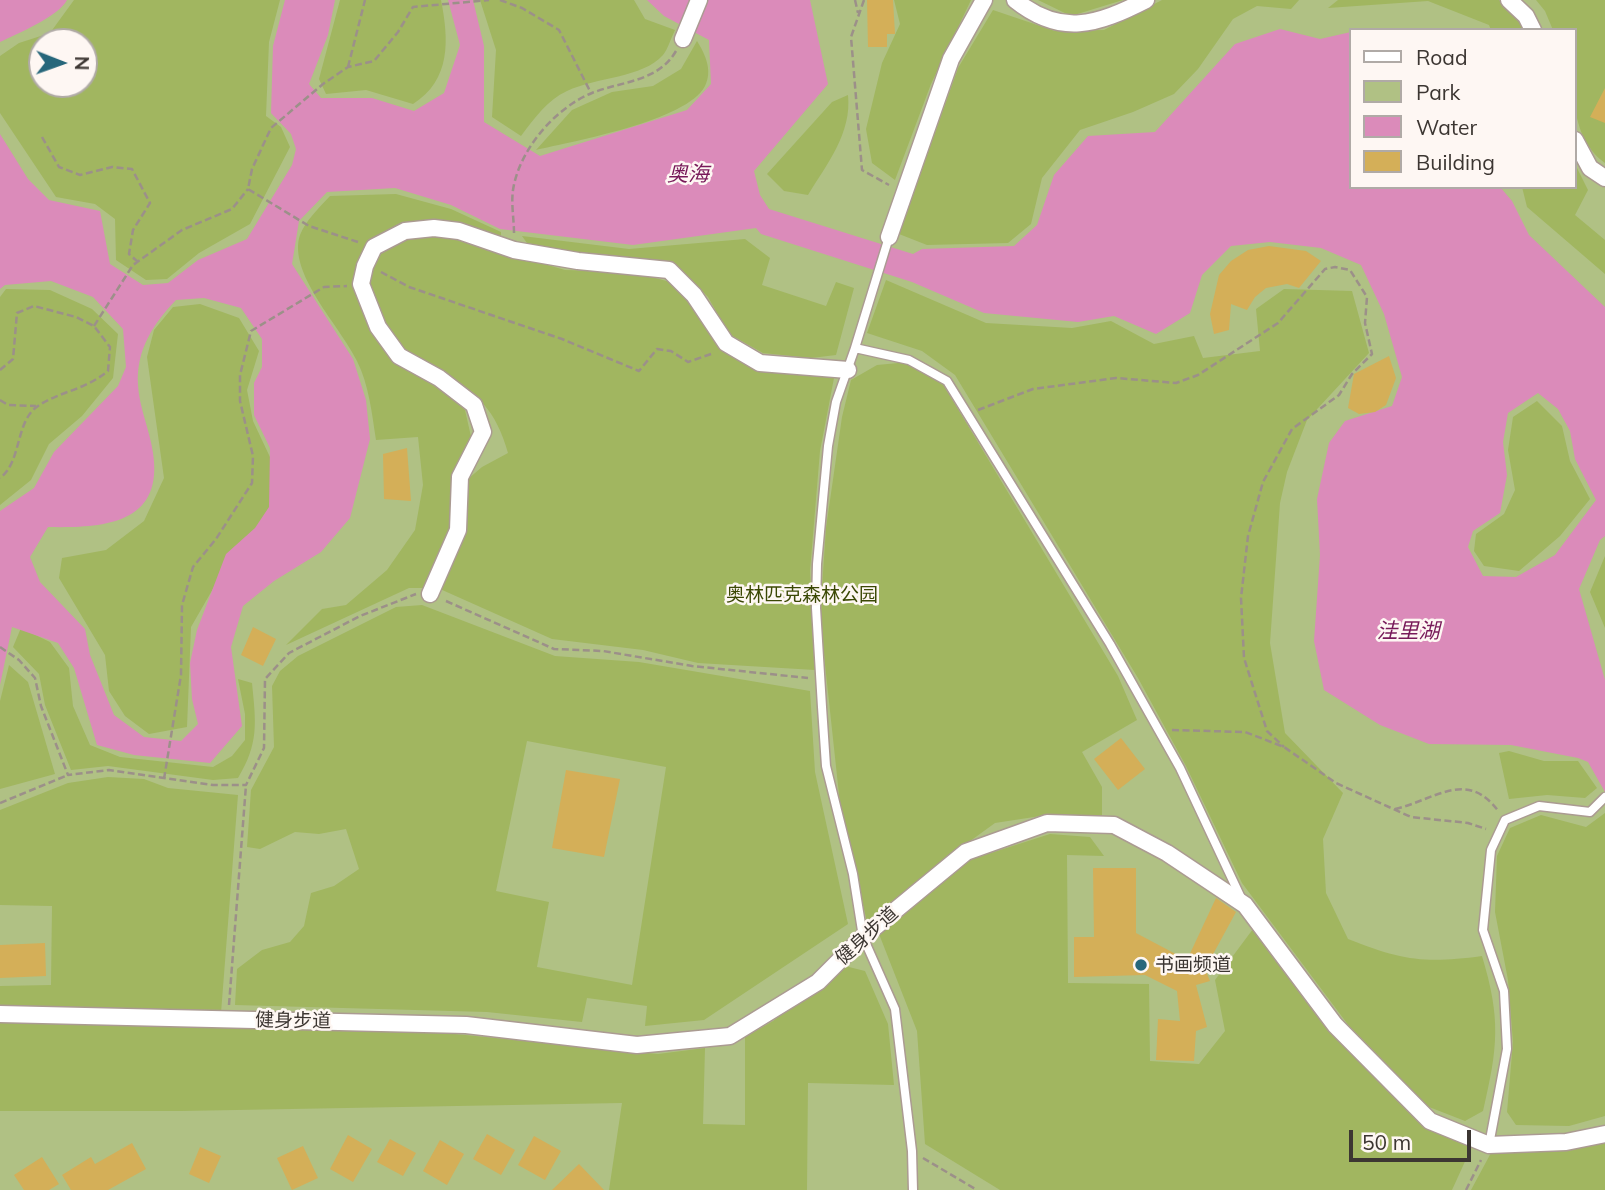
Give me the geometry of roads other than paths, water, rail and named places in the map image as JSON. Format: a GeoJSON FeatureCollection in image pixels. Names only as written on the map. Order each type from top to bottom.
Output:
{"type":"FeatureCollection","features":[{"type":"Feature","properties":{"kind":"street"},"geometry":{"type":"LineString","coordinates":[[683,39],[699,0]]}},
{"type":"Feature","properties":{"kind":"street"},"geometry":{"type":"LineString","coordinates":[[889,237],[951,59],[984,0]]}},
{"type":"Feature","properties":{"kind":"street"},"geometry":{"type":"LineString","coordinates":[[1014,0],[1043,19],[1084,24],[1110,18],[1146,0]]}},
{"type":"Feature","properties":{"kind":"street"},"geometry":{"type":"LineString","coordinates":[[1509,0],[1526,16],[1532,28]]}},
{"type":"Feature","properties":{"kind":"street"},"geometry":{"type":"LineString","coordinates":[[1577,144],[1590,169],[1605,178]]}},
{"type":"Feature","properties":{"kind":"street"},"geometry":{"type":"LineString","coordinates":[[430,594],[458,530],[460,477],[483,432],[474,405],[439,378],[399,356],[378,327],[361,284],[374,247],[405,231],[434,228],[514,242],[578,261],[669,270],[694,295],[726,343],[760,363],[848,369]]}},
{"type":"Feature","properties":{"kind":"street","name":"健身步道"},"geometry":{"type":"LineString","coordinates":[[0,1014],[466,1025],[637,1045],[730,1036],[818,982],[863,937],[966,852],[1046,823],[1114,825],[1167,853],[1245,905],[1335,1025],[1430,1121],[1489,1145],[1566,1142],[1605,1133]]}},
{"type":"Feature","properties":{"kind":"lane"},"geometry":{"type":"LineString","coordinates":[[889,237],[836,402],[828,446],[817,564],[816,608],[826,766],[853,874],[863,937],[895,1009],[912,1151],[913,1190]]}},
{"type":"Feature","properties":{"kind":"lane"},"geometry":{"type":"LineString","coordinates":[[855,348],[909,360],[947,381],[1110,644],[1180,768],[1245,905]]}},
{"type":"Feature","properties":{"kind":"lane"},"geometry":{"type":"LineString","coordinates":[[1489,1145],[1507,1049],[1504,991],[1483,930],[1491,850],[1505,820],[1539,806],[1590,812],[1605,797]]}},
{"type":"Feature","properties":{"kind":"water"},"geometry":{"type":"Polygon","coordinates":[[[0,0],[67,0],[47,18],[0,42],[0,0]]]}},
{"type":"Feature","properties":{"kind":"water"},"geometry":{"type":"Polygon","coordinates":[[[285,0],[335,0],[328,35],[309,84],[321,98],[372,98],[414,111],[444,93],[460,45],[448,0],[473,0],[484,46],[484,122],[540,156],[687,110],[711,84],[709,40],[664,16],[647,0],[810,0],[828,84],[754,171],[760,195],[769,209],[913,254],[922,249],[1014,246],[1037,225],[1054,175],[1088,136],[1155,132],[1235,44],[1280,29],[1320,39],[1350,32],[1350,189],[1502,189],[1512,201],[1529,235],[1605,307],[1605,536],[1600,540],[1579,589],[1605,680],[1605,792],[1588,762],[1578,758],[1511,745],[1429,744],[1380,725],[1324,690],[1314,641],[1320,555],[1317,499],[1329,443],[1345,421],[1392,406],[1402,377],[1384,314],[1361,265],[1321,248],[1270,242],[1231,246],[1202,275],[1190,313],[1156,334],[1114,316],[1078,322],[984,313],[912,282],[761,234],[756,228],[633,245],[500,229],[451,205],[395,188],[327,192],[299,221],[292,264],[353,359],[366,400],[370,439],[350,518],[321,552],[274,581],[243,606],[231,647],[242,726],[210,763],[134,755],[97,745],[74,668],[58,643],[12,627],[0,685],[0,511],[34,488],[54,452],[118,386],[126,367],[123,329],[93,297],[51,281],[5,285],[0,289],[0,134],[28,179],[49,200],[100,211],[110,264],[143,285],[168,283],[198,260],[247,239],[292,165],[296,149],[291,134],[271,113],[273,46],[285,0]],[[204,298],[176,300],[160,318],[143,349],[138,372],[139,393],[153,453],[154,477],[149,495],[139,508],[108,523],[48,527],[30,557],[40,582],[85,629],[90,655],[114,715],[144,737],[181,741],[198,724],[192,699],[190,663],[197,630],[226,554],[255,528],[269,507],[270,448],[254,415],[254,383],[262,367],[262,339],[241,308],[204,298]],[[1538,393],[1508,413],[1503,442],[1507,475],[1500,513],[1473,531],[1468,547],[1483,576],[1516,577],[1555,555],[1596,500],[1575,459],[1570,431],[1558,409],[1538,393]]]}},
{"type":"Feature","properties":{"kind":"place","name":"书画频道"},"geometry":{"type":"Point","coordinates":[1141,965]}},
{"type":"Feature","properties":{"kind":"water label","name":"奥海"},"geometry":{"type":"Point","coordinates":[688,175]}},
{"type":"Feature","properties":{"kind":"water label","name":"洼里湖"},"geometry":{"type":"Point","coordinates":[1408,632]}},
{"type":"Feature","properties":{"kind":"park label","name":"奥林匹克森林公园"},"geometry":{"type":"Point","coordinates":[802,595]}}]}
